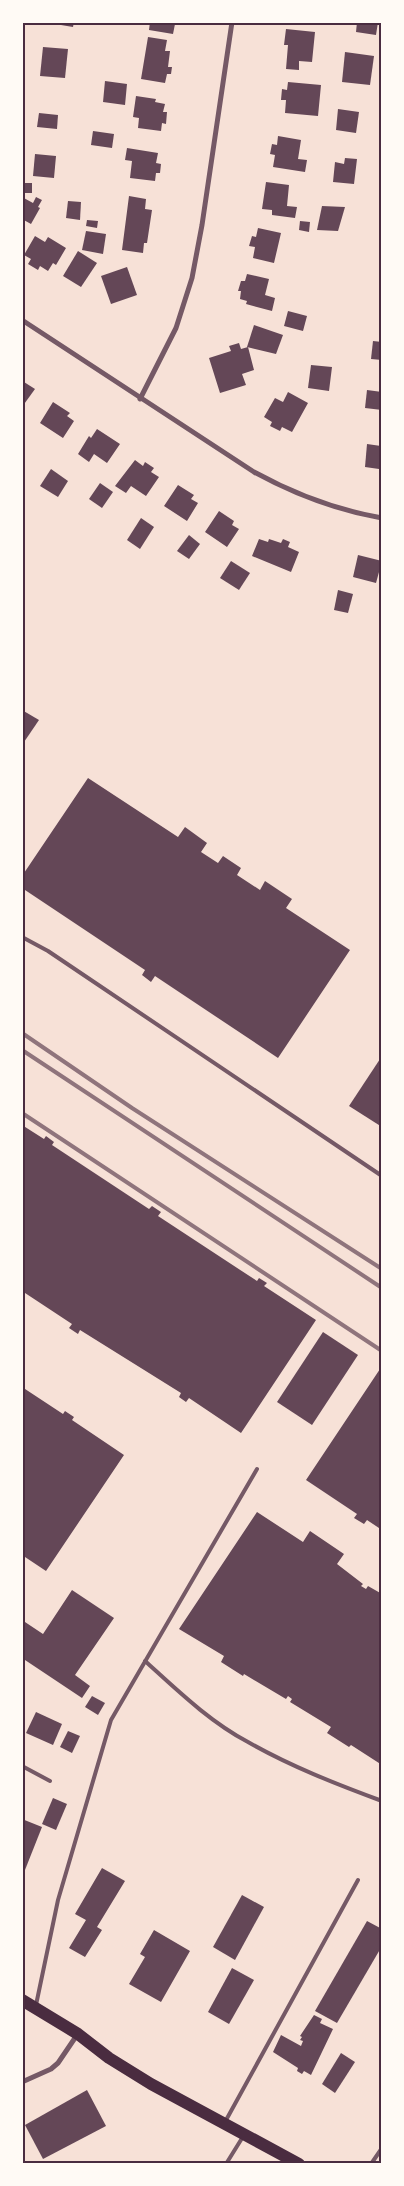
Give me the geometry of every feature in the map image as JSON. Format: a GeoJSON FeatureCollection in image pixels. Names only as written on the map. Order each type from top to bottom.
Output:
{"type":"FeatureCollection","features":[{"type":"Feature","properties":{"kind":"main road"},"geometry":{"type":"LineString","coordinates":[[22,2000],[78,2034],[109,2058],[151,2084],[225,2122],[299,2164]]}},
{"type":"Feature","properties":{"kind":"street"},"geometry":{"type":"LineString","coordinates":[[140,399],[176,328],[192,278],[202,225],[232,22]]}},
{"type":"Feature","properties":{"kind":"street"},"geometry":{"type":"LineString","coordinates":[[22,320],[254,472],[288,490],[328,504],[382,518]]}},
{"type":"Feature","properties":{"kind":"street"},"geometry":{"type":"LineString","coordinates":[[22,2082],[51,2068],[58,2062],[78,2034]]}},
{"type":"Feature","properties":{"kind":"lane"},"geometry":{"type":"LineString","coordinates":[[22,937],[48,951],[382,1176]]}},
{"type":"Feature","properties":{"kind":"lane"},"geometry":{"type":"LineString","coordinates":[[36,2007],[58,1900],[111,1720],[257,1469]]}},
{"type":"Feature","properties":{"kind":"lane"},"geometry":{"type":"LineString","coordinates":[[145,1661],[192,1703],[246,1742],[317,1776],[382,1801]]}},
{"type":"Feature","properties":{"kind":"lane"},"geometry":{"type":"LineString","coordinates":[[22,1766],[50,1781]]}},
{"type":"Feature","properties":{"kind":"lane"},"geometry":{"type":"LineString","coordinates":[[225,2122],[358,1880]]}},
{"type":"Feature","properties":{"kind":"lane"},"geometry":{"type":"LineString","coordinates":[[226,2164],[245,2134]]}},
{"type":"Feature","properties":{"kind":"lane"},"geometry":{"type":"LineString","coordinates":[[371,2164],[382,2148]]}},
{"type":"Feature","properties":{"kind":"building"},"geometry":{"type":"Polygon","coordinates":[[[43,22],[74,22],[73,27],[43,22]]]}},
{"type":"Feature","properties":{"kind":"building"},"geometry":{"type":"Polygon","coordinates":[[[150,22],[178,22],[178,25],[175,24],[173,34],[149,30],[150,22]]]}},
{"type":"Feature","properties":{"kind":"building"},"geometry":{"type":"Polygon","coordinates":[[[357,22],[378,22],[376,35],[356,32],[357,22]]]}},
{"type":"Feature","properties":{"kind":"building"},"geometry":{"type":"Polygon","coordinates":[[[286,29],[315,32],[312,62],[299,61],[299,70],[286,69],[288,45],[284,45],[286,29]]]}},
{"type":"Feature","properties":{"kind":"building"},"geometry":{"type":"Polygon","coordinates":[[[148,37],[167,40],[165,51],[170,51],[168,67],[172,67],[171,74],[167,74],[165,83],[141,79],[148,37]]]}},
{"type":"Feature","properties":{"kind":"building"},"geometry":{"type":"Polygon","coordinates":[[[43,47],[68,49],[65,78],[40,76],[43,47]]]}},
{"type":"Feature","properties":{"kind":"building"},"geometry":{"type":"Polygon","coordinates":[[[345,52],[374,56],[370,85],[342,82],[345,52]]]}},
{"type":"Feature","properties":{"kind":"building"},"geometry":{"type":"Polygon","coordinates":[[[105,81],[127,84],[125,105],[103,102],[105,81]]]}},
{"type":"Feature","properties":{"kind":"building"},"geometry":{"type":"Polygon","coordinates":[[[288,82],[321,85],[318,116],[285,113],[286,100],[281,100],[282,89],[287,90],[288,82]]]}},
{"type":"Feature","properties":{"kind":"building"},"geometry":{"type":"Polygon","coordinates":[[[136,96],[156,99],[155,102],[165,104],[163,112],[167,112],[166,124],[162,123],[161,131],[138,128],[139,118],[133,117],[136,96]]]}},
{"type":"Feature","properties":{"kind":"building"},"geometry":{"type":"Polygon","coordinates":[[[338,109],[359,112],[356,133],[336,130],[338,109]]]}},
{"type":"Feature","properties":{"kind":"building"},"geometry":{"type":"Polygon","coordinates":[[[39,113],[58,115],[57,129],[37,127],[39,113]]]}},
{"type":"Feature","properties":{"kind":"building"},"geometry":{"type":"Polygon","coordinates":[[[93,131],[114,134],[112,148],[91,145],[93,131]]]}},
{"type":"Feature","properties":{"kind":"building"},"geometry":{"type":"Polygon","coordinates":[[[278,136],[301,140],[298,159],[307,160],[305,172],[273,167],[275,155],[270,154],[272,144],[277,145],[278,136]]]}},
{"type":"Feature","properties":{"kind":"building"},"geometry":{"type":"Polygon","coordinates":[[[127,148],[158,153],[156,163],[161,164],[160,173],[156,173],[155,181],[130,178],[132,161],[125,160],[127,148]]]}},
{"type":"Feature","properties":{"kind":"building"},"geometry":{"type":"Polygon","coordinates":[[[35,154],[56,156],[54,178],[33,176],[35,154]]]}},
{"type":"Feature","properties":{"kind":"building"},"geometry":{"type":"Polygon","coordinates":[[[345,158],[357,159],[354,184],[333,182],[335,162],[344,164],[345,158]]]}},
{"type":"Feature","properties":{"kind":"building"},"geometry":{"type":"Polygon","coordinates":[[[266,182],[289,185],[287,206],[297,207],[295,218],[272,215],[272,210],[262,209],[266,182]]]}},
{"type":"Feature","properties":{"kind":"building"},"geometry":{"type":"Polygon","coordinates":[[[22,183],[32,183],[32,193],[22,193],[22,183]]]}},
{"type":"Feature","properties":{"kind":"building"},"geometry":{"type":"Polygon","coordinates":[[[129,196],[146,199],[145,209],[152,210],[147,243],[144,243],[143,253],[122,250],[129,196]]]}},
{"type":"Feature","properties":{"kind":"building"},"geometry":{"type":"Polygon","coordinates":[[[22,197],[33,203],[36,197],[42,200],[38,207],[40,208],[31,224],[22,219],[22,197]]]}},
{"type":"Feature","properties":{"kind":"building"},"geometry":{"type":"Polygon","coordinates":[[[68,201],[81,202],[80,220],[66,218],[68,201]]]}},
{"type":"Feature","properties":{"kind":"building"},"geometry":{"type":"Polygon","coordinates":[[[322,206],[345,207],[338,231],[317,230],[322,206]]]}},
{"type":"Feature","properties":{"kind":"building"},"geometry":{"type":"Polygon","coordinates":[[[87,220],[98,221],[97,228],[86,226],[87,220]]]}},
{"type":"Feature","properties":{"kind":"building"},"geometry":{"type":"Polygon","coordinates":[[[300,221],[310,222],[309,232],[299,230],[300,221]]]}},
{"type":"Feature","properties":{"kind":"building"},"geometry":{"type":"Polygon","coordinates":[[[258,228],[281,233],[274,263],[253,258],[255,247],[249,246],[252,236],[256,237],[258,228]]]}},
{"type":"Feature","properties":{"kind":"building"},"geometry":{"type":"Polygon","coordinates":[[[86,231],[106,234],[103,254],[82,250],[86,231]]]}},
{"type":"Feature","properties":{"kind":"building"},"geometry":{"type":"Polygon","coordinates":[[[35,236],[45,242],[48,237],[66,248],[56,265],[53,263],[48,271],[40,266],[38,270],[28,264],[31,259],[24,255],[35,236]]]}},
{"type":"Feature","properties":{"kind":"building"},"geometry":{"type":"Polygon","coordinates":[[[78,251],[97,263],[81,287],[63,276],[78,251]]]}},
{"type":"Feature","properties":{"kind":"building"},"geometry":{"type":"Polygon","coordinates":[[[127,267],[137,295],[111,304],[101,276],[127,267]]]}},
{"type":"Feature","properties":{"kind":"building"},"geometry":{"type":"Polygon","coordinates":[[[247,274],[269,279],[265,295],[275,298],[272,311],[246,304],[247,301],[240,299],[241,291],[238,291],[241,281],[245,281],[247,274]]]}},
{"type":"Feature","properties":{"kind":"building"},"geometry":{"type":"Polygon","coordinates":[[[288,311],[307,316],[303,331],[284,326],[288,311]]]}},
{"type":"Feature","properties":{"kind":"building"},"geometry":{"type":"Polygon","coordinates":[[[254,325],[283,335],[276,354],[247,347],[254,325]]]}},
{"type":"Feature","properties":{"kind":"building"},"geometry":{"type":"Polygon","coordinates":[[[373,341],[382,342],[382,360],[371,359],[373,341]]]}},
{"type":"Feature","properties":{"kind":"building"},"geometry":{"type":"Polygon","coordinates":[[[239,343],[241,349],[248,347],[254,370],[242,374],[246,385],[220,393],[209,358],[231,351],[229,346],[239,343]]]}},
{"type":"Feature","properties":{"kind":"building"},"geometry":{"type":"Polygon","coordinates":[[[311,365],[332,367],[329,391],[308,388],[311,365]]]}},
{"type":"Feature","properties":{"kind":"building"},"geometry":{"type":"Polygon","coordinates":[[[24,382],[35,389],[22,407],[22,385],[24,382]]]}},
{"type":"Feature","properties":{"kind":"building"},"geometry":{"type":"Polygon","coordinates":[[[367,390],[382,392],[382,410],[365,408],[367,390]]]}},
{"type":"Feature","properties":{"kind":"building"},"geometry":{"type":"Polygon","coordinates":[[[288,392],[308,403],[292,432],[282,427],[280,431],[270,426],[272,422],[264,417],[275,398],[283,402],[288,392]]]}},
{"type":"Feature","properties":{"kind":"building"},"geometry":{"type":"Polygon","coordinates":[[[53,402],[70,413],[67,416],[74,421],[63,438],[40,423],[53,402]]]}},
{"type":"Feature","properties":{"kind":"building"},"geometry":{"type":"Polygon","coordinates":[[[97,429],[120,444],[107,463],[94,454],[89,462],[78,454],[89,436],[91,438],[97,429]]]}},
{"type":"Feature","properties":{"kind":"building"},"geometry":{"type":"Polygon","coordinates":[[[367,444],[381,446],[379,469],[365,467],[367,444]]]}},
{"type":"Feature","properties":{"kind":"building"},"geometry":{"type":"Polygon","coordinates":[[[135,460],[143,466],[145,462],[154,468],[151,472],[159,477],[146,496],[131,486],[126,493],[115,486],[135,460]]]}},
{"type":"Feature","properties":{"kind":"building"},"geometry":{"type":"Polygon","coordinates":[[[51,469],[68,481],[58,497],[40,486],[51,469]]]}},
{"type":"Feature","properties":{"kind":"building"},"geometry":{"type":"Polygon","coordinates":[[[100,483],[113,492],[102,508],[89,499],[100,483]]]}},
{"type":"Feature","properties":{"kind":"building"},"geometry":{"type":"Polygon","coordinates":[[[178,485],[194,495],[191,499],[198,503],[187,521],[164,506],[178,485]]]}},
{"type":"Feature","properties":{"kind":"building"},"geometry":{"type":"Polygon","coordinates":[[[219,511],[234,521],[232,525],[239,529],[227,547],[205,532],[219,511]]]}},
{"type":"Feature","properties":{"kind":"building"},"geometry":{"type":"Polygon","coordinates":[[[141,518],[154,527],[140,549],[127,540],[141,518]]]}},
{"type":"Feature","properties":{"kind":"building"},"geometry":{"type":"Polygon","coordinates":[[[189,535],[200,544],[189,559],[177,551],[189,535]]]}},
{"type":"Feature","properties":{"kind":"building"},"geometry":{"type":"Polygon","coordinates":[[[259,539],[268,542],[269,539],[281,543],[283,539],[290,542],[288,547],[299,552],[291,572],[252,556],[259,539]]]}},
{"type":"Feature","properties":{"kind":"building"},"geometry":{"type":"Polygon","coordinates":[[[358,555],[382,561],[376,583],[353,577],[358,555]]]}},
{"type":"Feature","properties":{"kind":"building"},"geometry":{"type":"Polygon","coordinates":[[[231,561],[250,573],[239,590],[220,578],[231,561]]]}},
{"type":"Feature","properties":{"kind":"building"},"geometry":{"type":"Polygon","coordinates":[[[338,590],[353,594],[348,613],[334,610],[338,590]]]}},
{"type":"Feature","properties":{"kind":"building"},"geometry":{"type":"Polygon","coordinates":[[[22,710],[39,720],[22,745],[22,710]]]}},
{"type":"Feature","properties":{"kind":"building"},"geometry":{"type":"Polygon","coordinates":[[[88,778],[178,837],[185,827],[207,843],[201,852],[218,863],[223,856],[241,868],[237,875],[260,890],[265,881],[292,899],[286,908],[350,950],[278,1058],[155,976],[151,982],[142,975],[145,970],[22,888],[22,876],[88,778]]]}},
{"type":"Feature","properties":{"kind":"building"},"geometry":{"type":"Polygon","coordinates":[[[382,1056],[382,1127],[349,1106],[382,1056]]]}},
{"type":"Feature","properties":{"kind":"building"},"geometry":{"type":"Polygon","coordinates":[[[22,1125],[44,1139],[46,1136],[54,1142],[52,1145],[149,1209],[152,1206],[161,1212],[158,1216],[257,1281],[259,1278],[267,1283],[264,1286],[316,1320],[241,1433],[189,1398],[186,1402],[179,1397],[181,1393],[80,1330],[78,1334],[69,1328],[72,1324],[22,1291],[22,1125]]]}},
{"type":"Feature","properties":{"kind":"building"},"geometry":{"type":"Polygon","coordinates":[[[323,1332],[358,1355],[312,1425],[277,1402],[323,1332]]]}},
{"type":"Feature","properties":{"kind":"building"},"geometry":{"type":"Polygon","coordinates":[[[382,1366],[382,1530],[367,1520],[364,1524],[354,1518],[357,1514],[306,1480],[382,1366]]]}},
{"type":"Feature","properties":{"kind":"building"},"geometry":{"type":"Polygon","coordinates":[[[22,1387],[63,1414],[65,1411],[74,1417],[72,1420],[124,1455],[46,1571],[22,1555],[22,1387]]]}},
{"type":"Feature","properties":{"kind":"building"},"geometry":{"type":"Polygon","coordinates":[[[257,1512],[303,1542],[310,1531],[344,1554],[337,1564],[363,1584],[361,1586],[366,1589],[368,1586],[382,1594],[382,1765],[351,1745],[349,1747],[327,1733],[331,1727],[290,1702],[292,1699],[288,1696],[286,1699],[244,1674],[243,1676],[221,1662],[224,1656],[179,1629],[257,1512]]]}},
{"type":"Feature","properties":{"kind":"building"},"geometry":{"type":"Polygon","coordinates":[[[72,1590],[114,1618],[75,1675],[90,1686],[82,1698],[22,1658],[22,1620],[43,1634],[72,1590]]]}},
{"type":"Feature","properties":{"kind":"building"},"geometry":{"type":"Polygon","coordinates":[[[92,1696],[105,1703],[98,1715],[85,1707],[92,1696]]]}},
{"type":"Feature","properties":{"kind":"building"},"geometry":{"type":"Polygon","coordinates":[[[36,1712],[62,1724],[53,1745],[26,1733],[36,1712]]]}},
{"type":"Feature","properties":{"kind":"building"},"geometry":{"type":"Polygon","coordinates":[[[68,1731],[80,1736],[72,1753],[60,1747],[68,1731]]]}},
{"type":"Feature","properties":{"kind":"building"},"geometry":{"type":"Polygon","coordinates":[[[53,1798],[67,1804],[56,1830],[42,1824],[53,1798]]]}},
{"type":"Feature","properties":{"kind":"building"},"geometry":{"type":"Polygon","coordinates":[[[22,1819],[42,1827],[23,1875],[22,1875],[22,1819]]]}},
{"type":"Feature","properties":{"kind":"building"},"geometry":{"type":"Polygon","coordinates":[[[102,1868],[125,1881],[97,1927],[102,1930],[85,1957],[69,1948],[86,1920],[75,1914],[102,1868]]]}},
{"type":"Feature","properties":{"kind":"building"},"geometry":{"type":"Polygon","coordinates":[[[242,1895],[264,1907],[235,1960],[213,1947],[242,1895]]]}},
{"type":"Feature","properties":{"kind":"building"},"geometry":{"type":"Polygon","coordinates":[[[367,1921],[382,1929],[382,1946],[337,2023],[315,2011],[367,1921]]]}},
{"type":"Feature","properties":{"kind":"building"},"geometry":{"type":"Polygon","coordinates":[[[154,1930],[190,1951],[161,2002],[129,1984],[145,1957],[140,1954],[154,1930]]]}},
{"type":"Feature","properties":{"kind":"building"},"geometry":{"type":"Polygon","coordinates":[[[232,1968],[254,1980],[229,2024],[208,2012],[232,1968]]]}},
{"type":"Feature","properties":{"kind":"building"},"geometry":{"type":"Polygon","coordinates":[[[314,2015],[322,2019],[320,2023],[333,2029],[311,2075],[304,2071],[302,2074],[297,2071],[298,2068],[273,2052],[281,2035],[301,2046],[303,2041],[300,2040],[302,2037],[300,2036],[314,2015]]]}},
{"type":"Feature","properties":{"kind":"building"},"geometry":{"type":"Polygon","coordinates":[[[341,2053],[355,2062],[335,2093],[322,2084],[341,2053]]]}},
{"type":"Feature","properties":{"kind":"building"},"geometry":{"type":"Polygon","coordinates":[[[87,2090],[106,2126],[43,2159],[25,2125],[87,2090]]]}},
{"type":"Feature","properties":{"kind":"railway"},"geometry":{"type":"LineString","coordinates":[[22,1033],[132,1108],[382,1269]]}},
{"type":"Feature","properties":{"kind":"railway"},"geometry":{"type":"LineString","coordinates":[[22,1050],[382,1288]]}},
{"type":"Feature","properties":{"kind":"railway"},"geometry":{"type":"LineString","coordinates":[[22,1113],[382,1351]]}}]}
